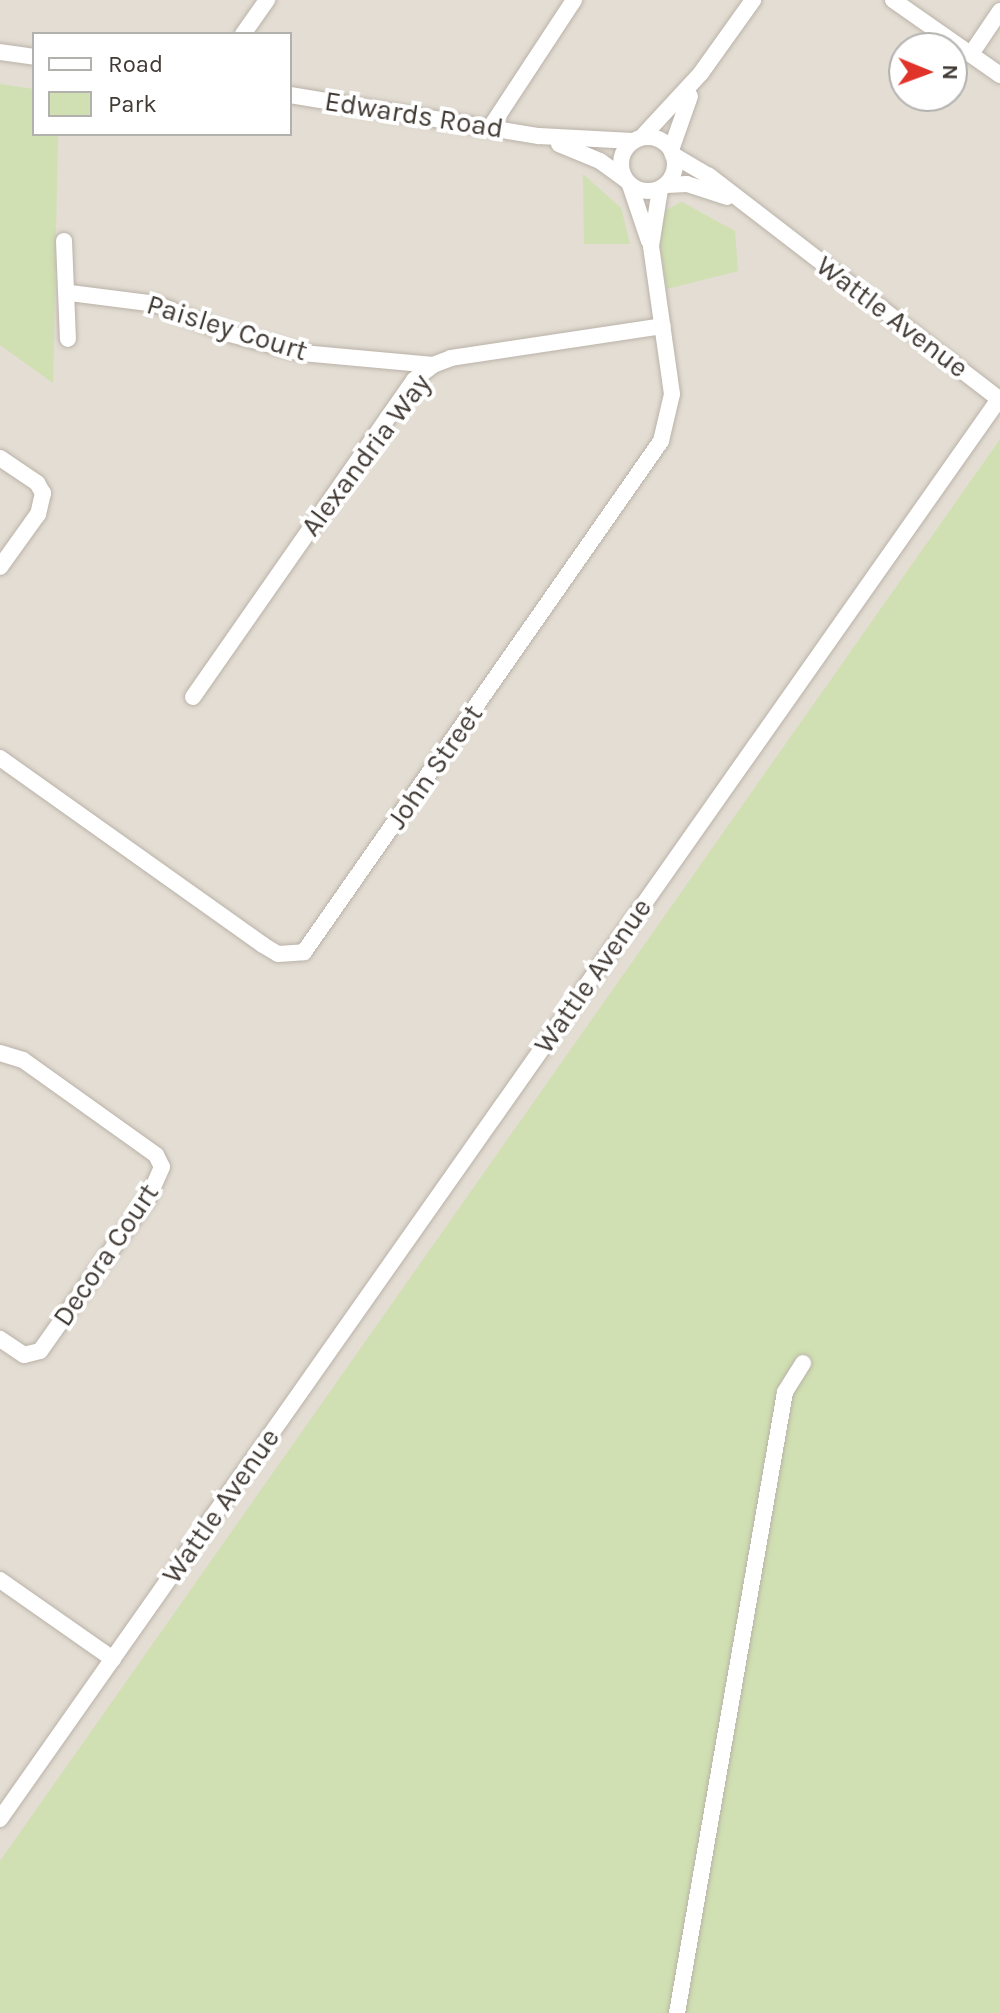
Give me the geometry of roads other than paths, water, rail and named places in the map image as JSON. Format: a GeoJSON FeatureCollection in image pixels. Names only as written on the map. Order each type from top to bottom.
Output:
{"type":"FeatureCollection","features":[{"type":"Feature","properties":{"kind":"street"},"geometry":{"type":"LineString","coordinates":[[244,32],[267,0]]}},
{"type":"Feature","properties":{"kind":"street"},"geometry":{"type":"LineString","coordinates":[[490,128],[574,0]]}},
{"type":"Feature","properties":{"kind":"street"},"geometry":{"type":"LineString","coordinates":[[701,73],[680,114],[672,152],[674,171],[663,187],[644,192],[627,182],[622,154],[701,73],[753,0]]}},
{"type":"Feature","properties":{"kind":"street"},"geometry":{"type":"LineString","coordinates":[[893,0],[1000,75]]}},
{"type":"Feature","properties":{"kind":"street"},"geometry":{"type":"LineString","coordinates":[[971,54],[1000,11]]}},
{"type":"Feature","properties":{"kind":"street"},"geometry":{"type":"LineString","coordinates":[[0,52],[32,57]]}},
{"type":"Feature","properties":{"kind":"street","name":"Edwards Road"},"geometry":{"type":"LineString","coordinates":[[292,95],[539,136],[638,139]]}},
{"type":"Feature","properties":{"kind":"street","name":"Edwards Road"},"geometry":{"type":"LineString","coordinates":[[539,136],[593,157],[627,182]]}},
{"type":"Feature","properties":{"kind":"street"},"geometry":{"type":"LineString","coordinates":[[638,139],[659,139],[672,152]]}},
{"type":"Feature","properties":{"kind":"street","name":"Wattle Avenue"},"geometry":{"type":"LineString","coordinates":[[0,1819],[999,399],[672,152]]}},
{"type":"Feature","properties":{"kind":"street","name":"John Street"},"geometry":{"type":"LineString","coordinates":[[0,758],[263,945],[278,954],[304,952],[661,441],[672,394],[651,246],[627,182]]}},
{"type":"Feature","properties":{"kind":"street","name":"Wattle Avenue"},"geometry":{"type":"LineString","coordinates":[[663,187],[687,184],[740,201]]}},
{"type":"Feature","properties":{"kind":"street","name":"John Street"},"geometry":{"type":"LineString","coordinates":[[651,246],[663,187]]}},
{"type":"Feature","properties":{"kind":"street"},"geometry":{"type":"LineString","coordinates":[[64,241],[70,293],[68,339]]}},
{"type":"Feature","properties":{"kind":"street","name":"Paisley Court"},"geometry":{"type":"LineString","coordinates":[[70,293],[156,304],[230,334],[302,353],[433,365]]}},
{"type":"Feature","properties":{"kind":"street","name":"Alexandria Way"},"geometry":{"type":"LineString","coordinates":[[193,697],[414,380],[433,365],[663,326]]}},
{"type":"Feature","properties":{"kind":"street"},"geometry":{"type":"LineString","coordinates":[[0,458],[37,483],[43,493],[38,514],[0,567]]}},
{"type":"Feature","properties":{"kind":"street","name":"Decora Court"},"geometry":{"type":"LineString","coordinates":[[0,1053],[23,1060],[156,1155],[162,1167],[148,1198],[40,1351],[24,1355],[0,1339]]}},
{"type":"Feature","properties":{"kind":"street"},"geometry":{"type":"LineString","coordinates":[[677,2013],[785,1392],[803,1363]]}},
{"type":"Feature","properties":{"kind":"street"},"geometry":{"type":"LineString","coordinates":[[0,1580],[113,1659]]}}]}
